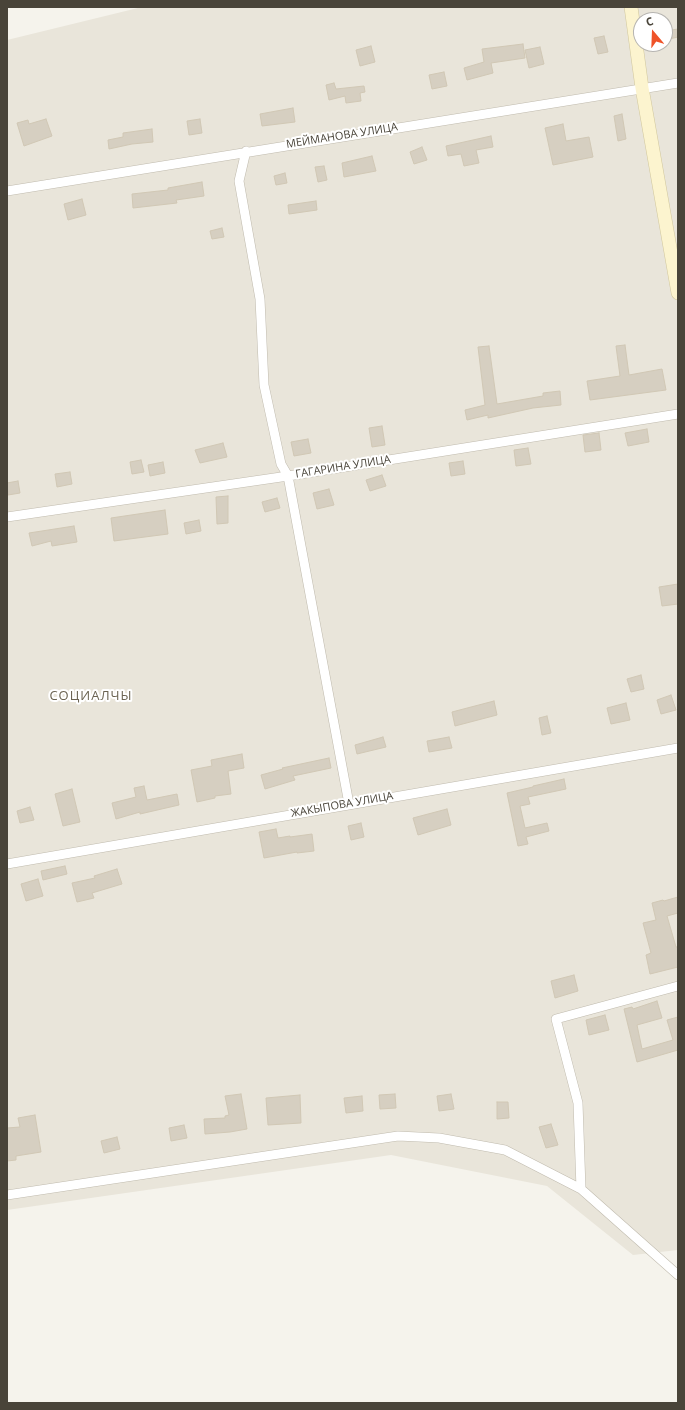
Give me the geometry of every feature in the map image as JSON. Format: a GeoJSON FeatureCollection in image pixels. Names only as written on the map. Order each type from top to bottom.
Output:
{"type":"FeatureCollection","features":[{"type":"Feature","properties":{"kind":"street"},"geometry":{"type":"LineString","coordinates":[[631,7],[642,88],[678,293]]}},
{"type":"Feature","properties":{"kind":"street","name":"МЕЙМАНОВА УЛИЦА"},"geometry":{"type":"LineString","coordinates":[[7,191],[246,151],[678,83]]}},
{"type":"Feature","properties":{"kind":"street"},"geometry":{"type":"LineString","coordinates":[[246,151],[239,181],[260,299],[264,385],[280,464],[288,476],[348,804]]}},
{"type":"Feature","properties":{"kind":"street","name":"ГАГАРИНА УЛИЦА"},"geometry":{"type":"LineString","coordinates":[[7,517],[288,476],[678,414]]}},
{"type":"Feature","properties":{"kind":"street","name":"ЖАКЫПОВА УЛИЦА"},"geometry":{"type":"LineString","coordinates":[[7,864],[678,748]]}},
{"type":"Feature","properties":{"kind":"street"},"geometry":{"type":"LineString","coordinates":[[581,1189],[578,1103],[556,1019],[678,986]]}},
{"type":"Feature","properties":{"kind":"street"},"geometry":{"type":"LineString","coordinates":[[7,1195],[398,1136],[438,1138],[504,1150],[581,1189],[678,1275]]}},
{"type":"Feature","properties":{"kind":"shaded area","name":"СОЦИАЛЧЫ"},"geometry":{"type":"Polygon","coordinates":[[[142,7],[678,7],[678,1250],[633,1255],[547,1186],[391,1155],[7,1210],[7,40],[142,7]]]}},
{"type":"Feature","properties":{"kind":"building"},"geometry":{"type":"Polygon","coordinates":[[[678,29],[678,37],[673,38],[673,30],[678,29]]]}},
{"type":"Feature","properties":{"kind":"building"},"geometry":{"type":"Polygon","coordinates":[[[604,36],[608,52],[598,54],[594,38],[604,36]]]}},
{"type":"Feature","properties":{"kind":"building"},"geometry":{"type":"Polygon","coordinates":[[[523,44],[525,58],[491,63],[493,73],[467,80],[464,68],[484,62],[482,49],[523,44]]]}},
{"type":"Feature","properties":{"kind":"building"},"geometry":{"type":"Polygon","coordinates":[[[371,46],[375,62],[360,66],[356,50],[371,46]]]}},
{"type":"Feature","properties":{"kind":"building"},"geometry":{"type":"Polygon","coordinates":[[[540,47],[544,64],[529,68],[525,50],[540,47]]]}},
{"type":"Feature","properties":{"kind":"building"},"geometry":{"type":"Polygon","coordinates":[[[444,72],[447,86],[432,89],[429,75],[444,72]]]}},
{"type":"Feature","properties":{"kind":"building"},"geometry":{"type":"Polygon","coordinates":[[[334,83],[336,89],[364,86],[365,92],[360,93],[361,101],[346,103],[345,96],[329,100],[326,85],[334,83]]]}},
{"type":"Feature","properties":{"kind":"building"},"geometry":{"type":"Polygon","coordinates":[[[293,108],[295,122],[262,126],[260,114],[293,108]]]}},
{"type":"Feature","properties":{"kind":"building"},"geometry":{"type":"Polygon","coordinates":[[[622,114],[626,139],[618,141],[614,116],[622,114]]]}},
{"type":"Feature","properties":{"kind":"building"},"geometry":{"type":"Polygon","coordinates":[[[46,119],[52,136],[24,146],[17,123],[28,120],[29,124],[46,119]]]}},
{"type":"Feature","properties":{"kind":"building"},"geometry":{"type":"Polygon","coordinates":[[[200,119],[202,133],[189,135],[187,121],[200,119]]]}},
{"type":"Feature","properties":{"kind":"building"},"geometry":{"type":"Polygon","coordinates":[[[563,124],[566,141],[589,137],[593,157],[553,165],[545,128],[563,124]]]}},
{"type":"Feature","properties":{"kind":"building"},"geometry":{"type":"Polygon","coordinates":[[[152,129],[153,142],[132,144],[109,149],[108,140],[123,137],[123,133],[152,129]]]}},
{"type":"Feature","properties":{"kind":"building"},"geometry":{"type":"Polygon","coordinates":[[[491,136],[493,147],[476,150],[479,163],[464,166],[461,154],[448,156],[446,146],[491,136]]]}},
{"type":"Feature","properties":{"kind":"building"},"geometry":{"type":"Polygon","coordinates":[[[422,147],[427,160],[414,164],[410,152],[422,147]]]}},
{"type":"Feature","properties":{"kind":"building"},"geometry":{"type":"Polygon","coordinates":[[[372,156],[376,171],[344,177],[342,163],[372,156]]]}},
{"type":"Feature","properties":{"kind":"building"},"geometry":{"type":"Polygon","coordinates":[[[324,166],[327,180],[318,182],[315,167],[324,166]]]}},
{"type":"Feature","properties":{"kind":"building"},"geometry":{"type":"Polygon","coordinates":[[[285,173],[287,183],[276,185],[274,176],[285,173]]]}},
{"type":"Feature","properties":{"kind":"building"},"geometry":{"type":"Polygon","coordinates":[[[202,182],[204,196],[176,200],[177,203],[133,208],[132,194],[168,190],[168,188],[202,182]]]}},
{"type":"Feature","properties":{"kind":"building"},"geometry":{"type":"Polygon","coordinates":[[[82,199],[86,215],[68,220],[64,204],[82,199]]]}},
{"type":"Feature","properties":{"kind":"building"},"geometry":{"type":"Polygon","coordinates":[[[316,201],[317,210],[289,214],[288,205],[316,201]]]}},
{"type":"Feature","properties":{"kind":"building"},"geometry":{"type":"Polygon","coordinates":[[[222,228],[224,237],[212,239],[210,231],[222,228]]]}},
{"type":"Feature","properties":{"kind":"building"},"geometry":{"type":"Polygon","coordinates":[[[625,345],[629,375],[662,369],[666,390],[590,400],[587,381],[620,376],[616,346],[625,345]]]}},
{"type":"Feature","properties":{"kind":"building"},"geometry":{"type":"Polygon","coordinates":[[[489,346],[497,404],[543,396],[543,393],[560,391],[561,405],[533,408],[488,418],[488,415],[467,420],[465,410],[485,405],[478,347],[489,346]]]}},
{"type":"Feature","properties":{"kind":"building"},"geometry":{"type":"Polygon","coordinates":[[[382,426],[385,445],[372,447],[369,428],[382,426]]]}},
{"type":"Feature","properties":{"kind":"building"},"geometry":{"type":"Polygon","coordinates":[[[647,429],[649,442],[628,446],[625,433],[647,429]]]}},
{"type":"Feature","properties":{"kind":"building"},"geometry":{"type":"Polygon","coordinates":[[[599,433],[601,450],[585,452],[583,435],[599,433]]]}},
{"type":"Feature","properties":{"kind":"building"},"geometry":{"type":"Polygon","coordinates":[[[308,439],[311,453],[294,456],[291,442],[308,439]]]}},
{"type":"Feature","properties":{"kind":"building"},"geometry":{"type":"Polygon","coordinates":[[[223,443],[227,457],[200,463],[195,450],[223,443]]]}},
{"type":"Feature","properties":{"kind":"building"},"geometry":{"type":"Polygon","coordinates":[[[528,448],[531,464],[516,466],[514,450],[528,448]]]}},
{"type":"Feature","properties":{"kind":"building"},"geometry":{"type":"Polygon","coordinates":[[[141,460],[144,472],[132,474],[130,462],[141,460]]]}},
{"type":"Feature","properties":{"kind":"building"},"geometry":{"type":"Polygon","coordinates":[[[463,461],[465,474],[451,476],[449,463],[463,461]]]}},
{"type":"Feature","properties":{"kind":"building"},"geometry":{"type":"Polygon","coordinates":[[[163,462],[165,473],[150,476],[148,465],[163,462]]]}},
{"type":"Feature","properties":{"kind":"building"},"geometry":{"type":"Polygon","coordinates":[[[70,472],[72,484],[57,487],[55,474],[70,472]]]}},
{"type":"Feature","properties":{"kind":"building"},"geometry":{"type":"Polygon","coordinates":[[[382,475],[386,486],[370,491],[366,480],[382,475]]]}},
{"type":"Feature","properties":{"kind":"building"},"geometry":{"type":"Polygon","coordinates":[[[18,481],[20,493],[8,495],[7,483],[18,481]]]}},
{"type":"Feature","properties":{"kind":"building"},"geometry":{"type":"Polygon","coordinates":[[[329,489],[334,505],[317,509],[313,493],[329,489]]]}},
{"type":"Feature","properties":{"kind":"building"},"geometry":{"type":"Polygon","coordinates":[[[228,496],[228,523],[217,524],[216,497],[228,496]]]}},
{"type":"Feature","properties":{"kind":"building"},"geometry":{"type":"Polygon","coordinates":[[[277,498],[280,508],[265,512],[262,502],[277,498]]]}},
{"type":"Feature","properties":{"kind":"building"},"geometry":{"type":"Polygon","coordinates":[[[165,510],[168,534],[114,541],[111,518],[165,510]]]}},
{"type":"Feature","properties":{"kind":"building"},"geometry":{"type":"Polygon","coordinates":[[[199,520],[201,531],[186,534],[184,523],[199,520]]]}},
{"type":"Feature","properties":{"kind":"building"},"geometry":{"type":"Polygon","coordinates":[[[74,526],[77,542],[52,546],[51,541],[32,546],[29,533],[74,526]]]}},
{"type":"Feature","properties":{"kind":"building"},"geometry":{"type":"Polygon","coordinates":[[[678,584],[678,604],[662,606],[659,587],[678,584]]]}},
{"type":"Feature","properties":{"kind":"building"},"geometry":{"type":"Polygon","coordinates":[[[641,675],[644,689],[631,692],[627,679],[641,675]]]}},
{"type":"Feature","properties":{"kind":"building"},"geometry":{"type":"Polygon","coordinates":[[[671,695],[676,710],[661,714],[657,700],[671,695]]]}},
{"type":"Feature","properties":{"kind":"building"},"geometry":{"type":"Polygon","coordinates":[[[494,701],[497,715],[455,726],[452,712],[494,701]]]}},
{"type":"Feature","properties":{"kind":"building"},"geometry":{"type":"Polygon","coordinates":[[[626,703],[630,720],[611,724],[607,708],[626,703]]]}},
{"type":"Feature","properties":{"kind":"building"},"geometry":{"type":"Polygon","coordinates":[[[547,716],[551,733],[542,735],[539,718],[547,716]]]}},
{"type":"Feature","properties":{"kind":"building"},"geometry":{"type":"Polygon","coordinates":[[[383,737],[386,747],[357,754],[355,745],[383,737]]]}},
{"type":"Feature","properties":{"kind":"building"},"geometry":{"type":"Polygon","coordinates":[[[449,737],[452,748],[429,752],[427,741],[449,737]]]}},
{"type":"Feature","properties":{"kind":"building"},"geometry":{"type":"Polygon","coordinates":[[[242,754],[244,768],[228,771],[231,794],[215,796],[215,798],[197,802],[191,770],[212,766],[211,760],[242,754]]]}},
{"type":"Feature","properties":{"kind":"building"},"geometry":{"type":"Polygon","coordinates":[[[329,758],[331,768],[293,776],[295,780],[265,789],[261,775],[283,769],[282,768],[329,758]]]}},
{"type":"Feature","properties":{"kind":"building"},"geometry":{"type":"Polygon","coordinates":[[[564,779],[566,789],[528,797],[530,804],[520,806],[525,828],[547,823],[549,831],[526,837],[528,844],[518,846],[507,793],[564,779]]]}},
{"type":"Feature","properties":{"kind":"building"},"geometry":{"type":"Polygon","coordinates":[[[144,786],[147,800],[177,794],[179,805],[140,814],[140,812],[116,819],[112,803],[136,797],[134,788],[144,786]]]}},
{"type":"Feature","properties":{"kind":"building"},"geometry":{"type":"Polygon","coordinates":[[[72,789],[80,822],[63,826],[55,794],[72,789]]]}},
{"type":"Feature","properties":{"kind":"building"},"geometry":{"type":"Polygon","coordinates":[[[30,807],[34,820],[20,823],[17,811],[30,807]]]}},
{"type":"Feature","properties":{"kind":"building"},"geometry":{"type":"Polygon","coordinates":[[[447,809],[451,825],[418,835],[413,818],[447,809]]]}},
{"type":"Feature","properties":{"kind":"building"},"geometry":{"type":"Polygon","coordinates":[[[361,823],[364,837],[351,840],[348,826],[361,823]]]}},
{"type":"Feature","properties":{"kind":"building"},"geometry":{"type":"Polygon","coordinates":[[[276,829],[278,838],[312,834],[314,851],[297,852],[264,858],[259,832],[276,829]]]}},
{"type":"Feature","properties":{"kind":"building"},"geometry":{"type":"Polygon","coordinates":[[[65,866],[67,874],[43,880],[41,871],[65,866]]]}},
{"type":"Feature","properties":{"kind":"building"},"geometry":{"type":"Polygon","coordinates":[[[117,869],[122,884],[92,893],[94,898],[77,902],[72,883],[95,878],[94,876],[117,869]]]}},
{"type":"Feature","properties":{"kind":"building"},"geometry":{"type":"Polygon","coordinates":[[[38,879],[43,896],[26,901],[21,884],[38,879]]]}},
{"type":"Feature","properties":{"kind":"building"},"geometry":{"type":"Polygon","coordinates":[[[678,897],[678,913],[667,916],[676,947],[678,947],[678,967],[650,974],[646,955],[651,953],[643,923],[656,920],[652,903],[678,897]]]}},
{"type":"Feature","properties":{"kind":"building"},"geometry":{"type":"Polygon","coordinates":[[[574,975],[578,991],[555,998],[551,981],[574,975]]]}},
{"type":"Feature","properties":{"kind":"building"},"geometry":{"type":"Polygon","coordinates":[[[657,1001],[662,1018],[637,1025],[642,1049],[673,1040],[667,1020],[678,1017],[678,1050],[637,1062],[624,1009],[632,1007],[633,1009],[657,1001]]]}},
{"type":"Feature","properties":{"kind":"building"},"geometry":{"type":"Polygon","coordinates":[[[605,1015],[609,1030],[589,1035],[586,1020],[605,1015]]]}},
{"type":"Feature","properties":{"kind":"building"},"geometry":{"type":"Polygon","coordinates":[[[241,1094],[247,1129],[205,1134],[204,1119],[225,1118],[225,1116],[229,1115],[225,1096],[241,1094]]]}},
{"type":"Feature","properties":{"kind":"building"},"geometry":{"type":"Polygon","coordinates":[[[395,1094],[396,1108],[380,1109],[379,1095],[395,1094]]]}},
{"type":"Feature","properties":{"kind":"building"},"geometry":{"type":"Polygon","coordinates":[[[451,1094],[454,1109],[439,1111],[437,1096],[451,1094]]]}},
{"type":"Feature","properties":{"kind":"building"},"geometry":{"type":"Polygon","coordinates":[[[300,1095],[301,1123],[268,1125],[266,1098],[300,1095]]]}},
{"type":"Feature","properties":{"kind":"building"},"geometry":{"type":"Polygon","coordinates":[[[362,1096],[363,1111],[346,1113],[344,1098],[362,1096]]]}},
{"type":"Feature","properties":{"kind":"building"},"geometry":{"type":"Polygon","coordinates":[[[497,1102],[508,1102],[509,1118],[497,1119],[497,1102]]]}},
{"type":"Feature","properties":{"kind":"building"},"geometry":{"type":"Polygon","coordinates":[[[35,1115],[41,1152],[16,1156],[16,1160],[7,1161],[7,1128],[20,1127],[18,1118],[35,1115]]]}},
{"type":"Feature","properties":{"kind":"building"},"geometry":{"type":"Polygon","coordinates":[[[551,1124],[558,1145],[546,1148],[539,1127],[551,1124]]]}},
{"type":"Feature","properties":{"kind":"building"},"geometry":{"type":"Polygon","coordinates":[[[184,1125],[187,1138],[171,1141],[169,1128],[184,1125]]]}},
{"type":"Feature","properties":{"kind":"building"},"geometry":{"type":"Polygon","coordinates":[[[117,1137],[120,1149],[104,1153],[101,1141],[117,1137]]]}},
{"type":"Feature","properties":{"kind":"district","name":"СОЦИАЛЧЫ"},"geometry":{"type":"Point","coordinates":[91,696]}}]}
